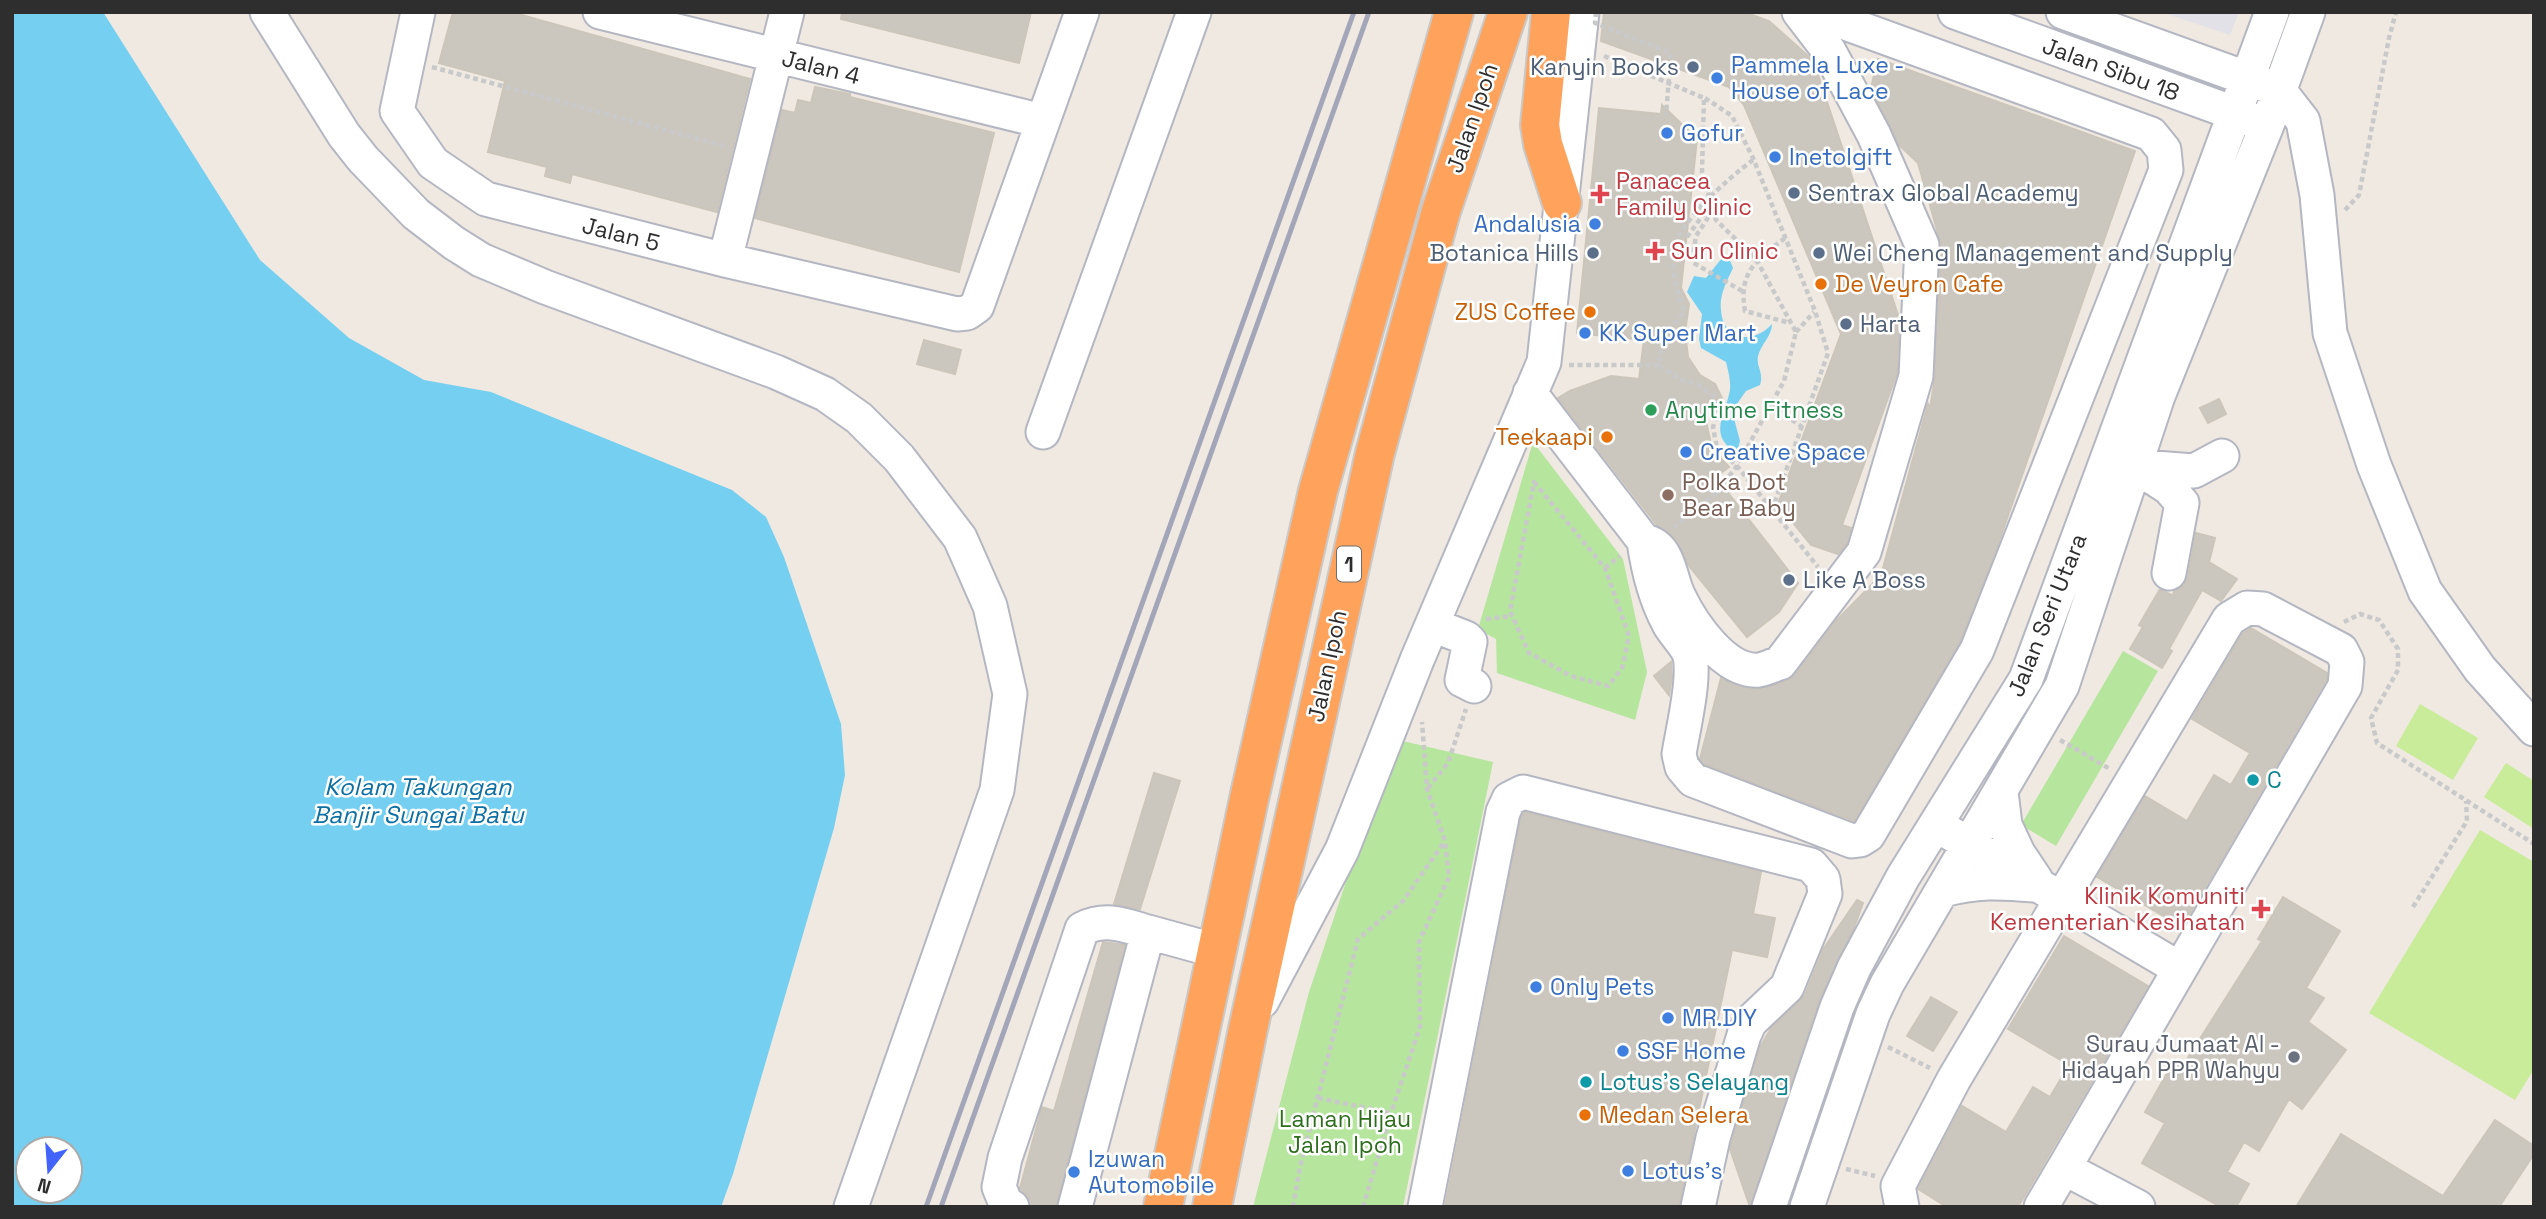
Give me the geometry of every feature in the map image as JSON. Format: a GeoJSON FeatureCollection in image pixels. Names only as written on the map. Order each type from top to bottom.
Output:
{"type":"FeatureCollection","features":[{"type":"Feature","properties":{"kind":"highway","name":"Jalan Ipoh"},"geometry":{"type":"LineString","coordinates":[[1163,1207],[1318,491],[1454,12]]}},
{"type":"Feature","properties":{"kind":"highway","name":"Jalan Ipoh"},"geometry":{"type":"LineString","coordinates":[[1212,1207],[1248,1028],[1375,453],[1441,211],[1508,12]]}},
{"type":"Feature","properties":{"kind":"highway"},"geometry":{"type":"LineString","coordinates":[[1551,12],[1540,125],[1562,202]]}},
{"type":"Feature","properties":{"kind":"street"},"geometry":{"type":"LineString","coordinates":[[267,12],[344,135],[363,159],[416,214],[454,243],[481,260],[545,287],[776,373],[825,394],[859,418],[899,458],[960,538],[990,606],[1010,694],[996,790],[851,1207]]}},
{"type":"Feature","properties":{"kind":"street","name":"Jalan 5"},"geometry":{"type":"LineString","coordinates":[[418,12],[397,111],[433,163],[486,199],[725,260],[957,314],[967,313],[977,306],[1042,121]]}},
{"type":"Feature","properties":{"kind":"street","name":"Jalan 4"},"geometry":{"type":"LineString","coordinates":[[600,12],[1042,121]]}},
{"type":"Feature","properties":{"kind":"street"},"geometry":{"type":"LineString","coordinates":[[725,260],[787,12]]}},
{"type":"Feature","properties":{"kind":"street"},"geometry":{"type":"LineString","coordinates":[[1042,121],[1082,12]]}},
{"type":"Feature","properties":{"kind":"street"},"geometry":{"type":"LineString","coordinates":[[1043,432],[1194,12]]}},
{"type":"Feature","properties":{"kind":"street"},"geometry":{"type":"LineString","coordinates":[[1248,1028],[1342,850],[1544,362],[1581,12]]}},
{"type":"Feature","properties":{"kind":"street"},"geometry":{"type":"LineString","coordinates":[[1632,548],[1653,542],[1678,570],[1678,596],[1710,645],[1722,657],[1737,666],[1758,670],[1780,663],[1864,552],[1916,376],[1922,245],[1874,135],[1829,51],[1799,12]]}},
{"type":"Feature","properties":{"kind":"street"},"geometry":{"type":"LineString","coordinates":[[1531,393],[1632,548],[1647,564],[1657,599],[1671,628],[1689,652],[1692,668],[1679,754],[1682,767],[1693,780],[1852,841],[1868,835],[1977,650],[2166,170],[2164,150],[2151,134],[1815,12]]}},
{"type":"Feature","properties":{"kind":"street","name":"Jalan Sibu 18"},"geometry":{"type":"LineString","coordinates":[[1955,12],[2286,130],[2308,150]]}},
{"type":"Feature","properties":{"kind":"street","name":"Jalan Sibu 18"},"geometry":{"type":"LineString","coordinates":[[2063,12],[2279,90]]}},
{"type":"Feature","properties":{"kind":"street","name":"Jalan Seri Utara"},"geometry":{"type":"LineString","coordinates":[[1769,1207],[1837,1007],[1854,968],[1903,877],[2026,679],[2090,552],[2246,77],[2272,12]]}},
{"type":"Feature","properties":{"kind":"street","name":"Jalan Seri Utara"},"geometry":{"type":"LineString","coordinates":[[2109,498],[2135,466],[2182,333],[2267,125],[2308,12]]}},
{"type":"Feature","properties":{"kind":"street"},"geometry":{"type":"LineString","coordinates":[[2279,90],[2302,121],[2317,195],[2330,333],[2374,465],[2425,591],[2480,669],[2534,729]]}},
{"type":"Feature","properties":{"kind":"street"},"geometry":{"type":"LineString","coordinates":[[2135,466],[2194,471],[2222,456]]}},
{"type":"Feature","properties":{"kind":"street"},"geometry":{"type":"LineString","coordinates":[[2135,466],[2169,488],[2182,503],[2169,573]]}},
{"type":"Feature","properties":{"kind":"street"},"geometry":{"type":"LineString","coordinates":[[2045,472],[2109,498]]}},
{"type":"Feature","properties":{"kind":"street"},"geometry":{"type":"LineString","coordinates":[[2025,527],[2090,552]]}},
{"type":"Feature","properties":{"kind":"street","name":"Jalan Seri Utara"},"geometry":{"type":"LineString","coordinates":[[1807,1207],[1873,1014],[1887,984],[2062,687],[2090,552]]}},
{"type":"Feature","properties":{"kind":"street"},"geometry":{"type":"LineString","coordinates":[[1902,1207],[1898,1186],[2051,892],[2132,782],[2230,619],[2247,608],[2263,609],[2341,650],[2347,662],[2345,686],[2041,1207]]}},
{"type":"Feature","properties":{"kind":"street"},"geometry":{"type":"LineString","coordinates":[[1433,625],[1470,642],[1462,680],[1474,686]]}},
{"type":"Feature","properties":{"kind":"street"},"geometry":{"type":"LineString","coordinates":[[1424,1207],[1503,812],[1508,799],[1523,792],[1811,865],[1823,879],[1825,894],[1787,987],[1750,1022],[1744,1035],[1713,1138],[1699,1207]]}},
{"type":"Feature","properties":{"kind":"street"},"geometry":{"type":"LineString","coordinates":[[2001,792],[2005,825],[2018,853],[2051,892]]}},
{"type":"Feature","properties":{"kind":"street"},"geometry":{"type":"LineString","coordinates":[[1936,824],[2180,969]]}},
{"type":"Feature","properties":{"kind":"street"},"geometry":{"type":"LineString","coordinates":[[1943,890],[1969,883],[1992,881],[2051,892]]}},
{"type":"Feature","properties":{"kind":"street"},"geometry":{"type":"LineString","coordinates":[[1012,1207],[1006,1204],[999,1187],[1005,1158],[1082,929],[1095,922],[1114,922],[1217,951]]}},
{"type":"Feature","properties":{"kind":"street"},"geometry":{"type":"LineString","coordinates":[[1075,1207],[1148,932]]}},
{"type":"Feature","properties":{"kind":"street"},"geometry":{"type":"LineString","coordinates":[[2064,1168],[2138,1207]]}},
{"type":"Feature","properties":{"kind":"path"},"geometry":{"type":"LineString","coordinates":[[1597,12],[1595,23],[1671,53],[1666,115]]}},
{"type":"Feature","properties":{"kind":"path"},"geometry":{"type":"LineString","coordinates":[[2321,236],[2359,195],[2396,12]]}},
{"type":"Feature","properties":{"kind":"path"},"geometry":{"type":"LineString","coordinates":[[1577,45],[1704,98],[1732,116],[1754,160],[1815,312],[1828,353],[1772,510]]}},
{"type":"Feature","properties":{"kind":"path"},"geometry":{"type":"LineString","coordinates":[[408,61],[752,153]]}},
{"type":"Feature","properties":{"kind":"path"},"geometry":{"type":"LineString","coordinates":[[1704,98],[1702,172],[1716,220],[1756,259],[1796,332]]}},
{"type":"Feature","properties":{"kind":"path"},"geometry":{"type":"LineString","coordinates":[[1687,237],[1725,181],[1754,160]]}},
{"type":"Feature","properties":{"kind":"path"},"geometry":{"type":"LineString","coordinates":[[1711,203],[1696,236],[1692,261],[1742,291]]}},
{"type":"Feature","properties":{"kind":"path"},"geometry":{"type":"LineString","coordinates":[[1659,365],[1662,340],[1684,312],[1676,290],[1673,251],[1688,223],[1711,203]]}},
{"type":"Feature","properties":{"kind":"path"},"geometry":{"type":"LineString","coordinates":[[1785,238],[1756,259],[1742,291],[1745,311],[1791,323]]}},
{"type":"Feature","properties":{"kind":"path"},"geometry":{"type":"LineString","coordinates":[[1678,525],[1716,493],[1737,466],[1784,381],[1796,332],[1815,312]]}},
{"type":"Feature","properties":{"kind":"path"},"geometry":{"type":"LineString","coordinates":[[1571,365],[1659,365],[1681,380],[1697,384],[1715,397],[1719,407],[1713,427],[1717,449],[1737,466],[1819,569]]}},
{"type":"Feature","properties":{"kind":"path"},"geometry":{"type":"LineString","coordinates":[[1771,405],[1802,427]]}},
{"type":"Feature","properties":{"kind":"path"},"geometry":{"type":"LineString","coordinates":[[1534,482],[1605,568],[1629,636],[1622,668],[1608,686],[1571,676],[1529,653],[1510,611],[1534,482]]}},
{"type":"Feature","properties":{"kind":"path"},"geometry":{"type":"LineString","coordinates":[[1605,568],[1632,548]]}},
{"type":"Feature","properties":{"kind":"path"},"geometry":{"type":"LineString","coordinates":[[2315,637],[2360,614],[2379,620],[2398,649],[2398,670],[2371,718],[2377,743],[2534,844]]}},
{"type":"Feature","properties":{"kind":"path"},"geometry":{"type":"LineString","coordinates":[[1494,618],[1513,616]]}},
{"type":"Feature","properties":{"kind":"path"},"geometry":{"type":"LineString","coordinates":[[1427,789],[1448,763],[1474,686]]}},
{"type":"Feature","properties":{"kind":"path"},"geometry":{"type":"LineString","coordinates":[[1363,1207],[1420,1027],[1419,942],[1449,877],[1446,841],[1427,789],[1421,712]]}},
{"type":"Feature","properties":{"kind":"path"},"geometry":{"type":"LineString","coordinates":[[2037,729],[2082,751],[2132,782]]}},
{"type":"Feature","properties":{"kind":"path"},"geometry":{"type":"LineString","coordinates":[[2413,907],[2467,821],[2466,800]]}},
{"type":"Feature","properties":{"kind":"path"},"geometry":{"type":"LineString","coordinates":[[1293,1207],[1300,1167],[1358,939],[1403,901],[1446,841]]}},
{"type":"Feature","properties":{"kind":"path"},"geometry":{"type":"LineString","coordinates":[[1887,1047],[1920,1063]]}},
{"type":"Feature","properties":{"kind":"path"},"geometry":{"type":"LineString","coordinates":[[1318,1098],[1391,1113]]}},
{"type":"Feature","properties":{"kind":"path"},"geometry":{"type":"LineString","coordinates":[[1843,1168],[1876,1176]]}},
{"type":"Feature","properties":{"kind":"shaded area"},"geometry":{"type":"Polygon","coordinates":[[[2161,12],[2239,12],[2230,35],[2161,12]]]}},
{"type":"Feature","properties":{"kind":"green space"},"geometry":{"type":"Polygon","coordinates":[[[1533,442],[1623,559],[1647,672],[1635,720],[1497,673],[1496,639],[1478,629],[1533,442]]]}},
{"type":"Feature","properties":{"kind":"green space"},"geometry":{"type":"Polygon","coordinates":[[[2123,651],[2158,671],[2056,846],[2021,825],[2123,651]]]}},
{"type":"Feature","properties":{"kind":"green space"},"geometry":{"type":"Polygon","coordinates":[[[2420,704],[2478,738],[2453,780],[2396,746],[2420,704]]]}},
{"type":"Feature","properties":{"kind":"green space","name":"Laman Hijau Jalan Ipoh"},"geometry":{"type":"Polygon","coordinates":[[[1394,739],[1493,762],[1403,1207],[1253,1207],[1309,992],[1394,739]]]}},
{"type":"Feature","properties":{"kind":"green space"},"geometry":{"type":"Polygon","coordinates":[[[2506,763],[2534,781],[2534,829],[2484,797],[2506,763]]]}},
{"type":"Feature","properties":{"kind":"green space"},"geometry":{"type":"Polygon","coordinates":[[[2480,830],[2534,862],[2534,1069],[2515,1100],[2369,1013],[2480,830]]]}},
{"type":"Feature","properties":{"kind":"water","name":"Kolam Takungan Banjir Sungai Batu"},"geometry":{"type":"Polygon","coordinates":[[[12,12],[103,12],[260,260],[349,338],[424,380],[491,392],[732,490],[766,517],[784,557],[841,724],[845,775],[834,828],[721,1207],[12,1207],[12,12]]]}},
{"type":"Feature","properties":{"kind":"water"},"geometry":{"type":"Polygon","coordinates":[[[1722,258],[1729,258],[1733,268],[1721,299],[1723,320],[1727,328],[1733,334],[1748,337],[1764,331],[1772,324],[1758,356],[1760,385],[1746,391],[1732,411],[1740,441],[1738,449],[1734,451],[1722,438],[1720,430],[1730,390],[1726,362],[1701,348],[1699,339],[1702,314],[1687,292],[1694,276],[1706,278],[1722,258]]]}},
{"type":"Feature","properties":{"kind":"building"},"geometry":{"type":"Polygon","coordinates":[[[453,12],[511,12],[750,79],[717,212],[572,174],[570,183],[545,176],[547,167],[488,152],[505,81],[439,63],[453,12]]]}},
{"type":"Feature","properties":{"kind":"building"},"geometry":{"type":"Polygon","coordinates":[[[842,12],[1031,12],[1019,63],[841,19],[842,12]]]}},
{"type":"Feature","properties":{"kind":"building"},"geometry":{"type":"Polygon","coordinates":[[[1604,12],[1744,12],[1769,21],[1808,56],[1815,66],[1899,318],[1897,373],[1842,525],[1851,528],[1847,543],[1838,554],[1811,545],[1778,504],[1841,334],[1744,105],[1729,87],[1601,41],[1604,12]]]}},
{"type":"Feature","properties":{"kind":"building"},"geometry":{"type":"Polygon","coordinates":[[[1878,59],[2135,151],[1996,550],[1960,642],[1854,821],[1704,764],[1700,759],[1721,678],[1739,687],[1758,689],[1787,681],[1795,675],[1837,620],[1887,569],[1883,568],[1928,404],[1930,409],[1935,377],[1941,244],[1918,163],[1899,145],[1871,88],[1878,59]]]}},
{"type":"Feature","properties":{"kind":"building"},"geometry":{"type":"Polygon","coordinates":[[[815,87],[994,133],[959,272],[755,218],[782,110],[795,113],[798,100],[811,103],[815,87]]]}},
{"type":"Feature","properties":{"kind":"building"},"geometry":{"type":"Polygon","coordinates":[[[1662,105],[1697,139],[1681,288],[1689,304],[1685,332],[1688,357],[1700,375],[1715,384],[1722,398],[1707,403],[1706,421],[1712,449],[1729,467],[1716,477],[1798,583],[1779,612],[1747,637],[1689,566],[1675,538],[1657,525],[1558,398],[1611,376],[1639,379],[1644,340],[1577,333],[1599,108],[1661,114],[1662,105]]]}},
{"type":"Feature","properties":{"kind":"building"},"geometry":{"type":"Polygon","coordinates":[[[924,340],[961,350],[955,374],[917,364],[924,340]]]}},
{"type":"Feature","properties":{"kind":"building"},"geometry":{"type":"Polygon","coordinates":[[[2219,399],[2226,414],[2208,423],[2200,408],[2219,399]]]}},
{"type":"Feature","properties":{"kind":"building"},"geometry":{"type":"Polygon","coordinates":[[[2196,533],[2215,538],[2209,562],[2237,579],[2221,601],[2202,590],[2169,649],[2172,651],[2162,668],[2130,649],[2143,627],[2139,625],[2160,589],[2173,596],[2174,591],[2184,585],[2196,533]]]}},
{"type":"Feature","properties":{"kind":"building","name":"C"},"geometry":{"type":"Polygon","coordinates":[[[2251,628],[2327,673],[2326,680],[2182,927],[2097,877],[2145,796],[2187,821],[2214,775],[2231,785],[2250,753],[2192,719],[2243,633],[2251,628]]]}},
{"type":"Feature","properties":{"kind":"building"},"geometry":{"type":"Polygon","coordinates":[[[1671,662],[1672,677],[1669,695],[1654,676],[1671,662]]]}},
{"type":"Feature","properties":{"kind":"building"},"geometry":{"type":"Polygon","coordinates":[[[1154,773],[1180,781],[1140,909],[1114,904],[1154,773]]]}},
{"type":"Feature","properties":{"kind":"building","name":"Lotus's Selayang"},"geometry":{"type":"Polygon","coordinates":[[[1525,812],[1761,872],[1753,914],[1775,918],[1767,957],[1732,950],[1679,1207],[1445,1207],[1521,818],[1525,812]]]}},
{"type":"Feature","properties":{"kind":"building"},"geometry":{"type":"Polygon","coordinates":[[[2283,897],[2340,931],[2306,988],[2324,998],[2308,1022],[2346,1050],[2302,1109],[2289,1099],[2259,1151],[2244,1142],[2227,1172],[2249,1184],[2236,1207],[2221,1207],[2142,1163],[2165,1123],[2145,1112],[2175,1059],[2184,1064],[2262,941],[2258,939],[2283,897]]]}},
{"type":"Feature","properties":{"kind":"building"},"geometry":{"type":"Polygon","coordinates":[[[1857,900],[1863,903],[1819,1001],[1750,1207],[1730,1149],[1760,1047],[1772,1027],[1805,995],[1824,948],[1857,900]]]}},
{"type":"Feature","properties":{"kind":"building"},"geometry":{"type":"Polygon","coordinates":[[[2064,936],[2148,986],[2018,1207],[1947,1207],[1918,1189],[1962,1106],[2006,1132],[2033,1087],[2050,1097],[2069,1065],[2008,1029],[2064,936]]]}},
{"type":"Feature","properties":{"kind":"building"},"geometry":{"type":"Polygon","coordinates":[[[1103,942],[1125,945],[1056,1207],[1031,1207],[1028,1197],[1020,1188],[1042,1107],[1054,1111],[1103,942]]]}},
{"type":"Feature","properties":{"kind":"building"},"geometry":{"type":"Polygon","coordinates":[[[1931,997],[1957,1012],[1933,1051],[1907,1036],[1931,997]]]}},
{"type":"Feature","properties":{"kind":"building"},"geometry":{"type":"Polygon","coordinates":[[[2495,1120],[2534,1146],[2534,1154],[2499,1207],[2296,1207],[2341,1134],[2443,1196],[2495,1120]]]}},
{"type":"Feature","properties":{"kind":"railway"},"geometry":{"type":"LineString","coordinates":[[926,1207],[1354,12]]}},
{"type":"Feature","properties":{"kind":"railway"},"geometry":{"type":"LineString","coordinates":[[941,1207],[1369,12]]}},
{"type":"Feature","properties":{"kind":"place","name":"Kanyin Books"},"geometry":{"type":"Point","coordinates":[1693,67]}},
{"type":"Feature","properties":{"kind":"place","name":"Pammela Luxe - House of Lace"},"geometry":{"type":"Point","coordinates":[1717,78]}},
{"type":"Feature","properties":{"kind":"place","name":"Gofur"},"geometry":{"type":"Point","coordinates":[1667,133]}},
{"type":"Feature","properties":{"kind":"place","name":"Inetolgift"},"geometry":{"type":"Point","coordinates":[1775,157]}},
{"type":"Feature","properties":{"kind":"place","name":"Sentrax Global Academy"},"geometry":{"type":"Point","coordinates":[1794,193]}},
{"type":"Feature","properties":{"kind":"place","name":"Panacea Family Clinic"},"geometry":{"type":"Point","coordinates":[1600,194]}},
{"type":"Feature","properties":{"kind":"place","name":"Andalusia"},"geometry":{"type":"Point","coordinates":[1595,224]}},
{"type":"Feature","properties":{"kind":"place","name":"Sun Clinic"},"geometry":{"type":"Point","coordinates":[1655,251]}},
{"type":"Feature","properties":{"kind":"place","name":"Botanica Hills"},"geometry":{"type":"Point","coordinates":[1593,253]}},
{"type":"Feature","properties":{"kind":"place","name":"Wei Cheng Management and Supply"},"geometry":{"type":"Point","coordinates":[1819,253]}},
{"type":"Feature","properties":{"kind":"place","name":"De Veyron Cafe"},"geometry":{"type":"Point","coordinates":[1821,284]}},
{"type":"Feature","properties":{"kind":"place","name":"ZUS Coffee"},"geometry":{"type":"Point","coordinates":[1590,312]}},
{"type":"Feature","properties":{"kind":"place","name":"Harta"},"geometry":{"type":"Point","coordinates":[1846,324]}},
{"type":"Feature","properties":{"kind":"place","name":"KK Super Mart"},"geometry":{"type":"Point","coordinates":[1585,333]}},
{"type":"Feature","properties":{"kind":"place","name":"Anytime Fitness"},"geometry":{"type":"Point","coordinates":[1651,410]}},
{"type":"Feature","properties":{"kind":"place","name":"Teekaapi"},"geometry":{"type":"Point","coordinates":[1607,437]}},
{"type":"Feature","properties":{"kind":"place","name":"Creative Space"},"geometry":{"type":"Point","coordinates":[1686,452]}},
{"type":"Feature","properties":{"kind":"place","name":"Polka Dot Bear Baby"},"geometry":{"type":"Point","coordinates":[1668,495]}},
{"type":"Feature","properties":{"kind":"place","name":"Like A Boss"},"geometry":{"type":"Point","coordinates":[1789,580]}},
{"type":"Feature","properties":{"kind":"place","name":"C"},"geometry":{"type":"Point","coordinates":[2253,780]}},
{"type":"Feature","properties":{"kind":"place","name":"Klinik Komuniti Kementerian Kesihatan"},"geometry":{"type":"Point","coordinates":[2261,909]}},
{"type":"Feature","properties":{"kind":"place","name":"Only Pets"},"geometry":{"type":"Point","coordinates":[1536,987]}},
{"type":"Feature","properties":{"kind":"place","name":"MR.DIY"},"geometry":{"type":"Point","coordinates":[1668,1018]}},
{"type":"Feature","properties":{"kind":"place","name":"SSF Home"},"geometry":{"type":"Point","coordinates":[1623,1051]}},
{"type":"Feature","properties":{"kind":"place","name":"Surau Jumaat Al - Hidayah PPR Wahyu"},"geometry":{"type":"Point","coordinates":[2294,1057]}},
{"type":"Feature","properties":{"kind":"place","name":"Lotus's Selayang"},"geometry":{"type":"Point","coordinates":[1586,1082]}},
{"type":"Feature","properties":{"kind":"place","name":"Medan Selera"},"geometry":{"type":"Point","coordinates":[1585,1115]}},
{"type":"Feature","properties":{"kind":"place","name":"Lotus's"},"geometry":{"type":"Point","coordinates":[1628,1171]}},
{"type":"Feature","properties":{"kind":"place","name":"Izuwan Automobile"},"geometry":{"type":"Point","coordinates":[1074,1172]}}]}
